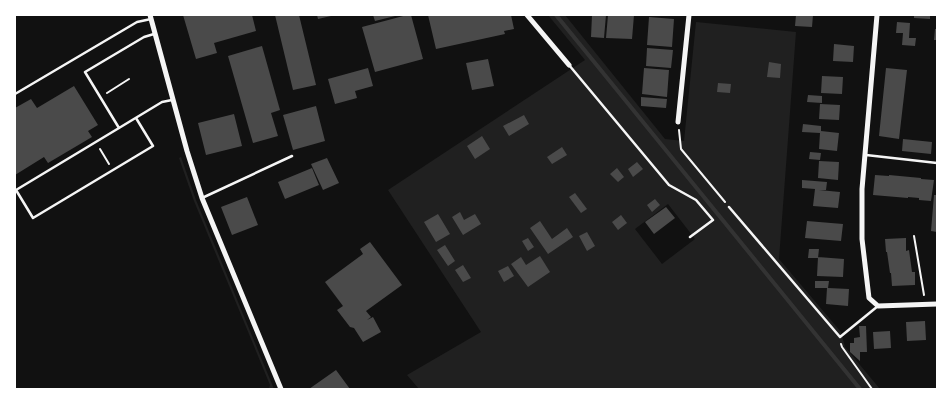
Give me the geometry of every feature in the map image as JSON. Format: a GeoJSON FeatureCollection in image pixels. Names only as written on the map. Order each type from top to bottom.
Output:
{"type":"FeatureCollection","features":[{"type":"Feature","properties":{"kind":"street"},"geometry":{"type":"LineString","coordinates":[[527,15],[569,64]]}},
{"type":"Feature","properties":{"kind":"street"},"geometry":{"type":"LineString","coordinates":[[678,122],[689,15]]}},
{"type":"Feature","properties":{"kind":"street"},"geometry":{"type":"LineString","coordinates":[[877,15],[862,189],[862,239],[869,298],[878,306],[937,304]]}},
{"type":"Feature","properties":{"kind":"street"},"geometry":{"type":"LineString","coordinates":[[150,17],[172,100],[202,198],[281,389]]}},
{"type":"Feature","properties":{"kind":"lane"},"geometry":{"type":"LineString","coordinates":[[15,94],[137,22],[150,17]]}},
{"type":"Feature","properties":{"kind":"lane"},"geometry":{"type":"LineString","coordinates":[[119,128],[85,72],[144,37],[154,34]]}},
{"type":"Feature","properties":{"kind":"lane"},"geometry":{"type":"LineString","coordinates":[[569,64],[669,186],[696,200],[713,220],[690,237]]}},
{"type":"Feature","properties":{"kind":"lane"},"geometry":{"type":"LineString","coordinates":[[136,118],[153,146],[33,218],[16,190],[162,102],[172,100]]}},
{"type":"Feature","properties":{"kind":"lane"},"geometry":{"type":"LineString","coordinates":[[864,155],[937,163]]}},
{"type":"Feature","properties":{"kind":"lane"},"geometry":{"type":"LineString","coordinates":[[202,198],[292,156]]}},
{"type":"Feature","properties":{"kind":"lane"},"geometry":{"type":"LineString","coordinates":[[729,207],[840,337],[878,306]]}},
{"type":"Feature","properties":{"kind":"path"},"geometry":{"type":"LineString","coordinates":[[101,98],[129,79]]}},
{"type":"Feature","properties":{"kind":"path"},"geometry":{"type":"LineString","coordinates":[[678,122],[681,149],[729,207]]}},
{"type":"Feature","properties":{"kind":"path"},"geometry":{"type":"LineString","coordinates":[[96,142],[112,171]]}},
{"type":"Feature","properties":{"kind":"path"},"geometry":{"type":"LineString","coordinates":[[914,236],[926,305]]}},
{"type":"Feature","properties":{"kind":"path"},"geometry":{"type":"LineString","coordinates":[[840,337],[842,348],[872,389]]}},
{"type":"Feature","properties":{"kind":"shaded area"},"geometry":{"type":"Polygon","coordinates":[[[548,15],[565,15],[665,139],[684,141],[696,22],[796,32],[779,259],[841,332],[845,347],[880,389],[419,389],[407,375],[481,332],[388,190],[585,60],[548,15]],[[668,204],[635,229],[662,264],[695,239],[668,204]]]}},
{"type":"Feature","properties":{"kind":"shaded area"},"geometry":{"type":"Polygon","coordinates":[[[181,157],[196,200],[274,389],[269,389],[270,385],[194,201],[179,158],[181,157]]]}},
{"type":"Feature","properties":{"kind":"building"},"geometry":{"type":"Polygon","coordinates":[[[183,15],[252,15],[256,31],[214,43],[217,53],[196,59],[183,15]]]}},
{"type":"Feature","properties":{"kind":"building"},"geometry":{"type":"Polygon","coordinates":[[[275,15],[299,15],[316,85],[293,90],[275,15]]]}},
{"type":"Feature","properties":{"kind":"building"},"geometry":{"type":"Polygon","coordinates":[[[317,15],[331,15],[331,16],[318,19],[317,15]]]}},
{"type":"Feature","properties":{"kind":"building"},"geometry":{"type":"Polygon","coordinates":[[[373,15],[395,15],[395,16],[375,21],[373,15]]]}},
{"type":"Feature","properties":{"kind":"building"},"geometry":{"type":"Polygon","coordinates":[[[411,15],[423,59],[375,72],[362,27],[411,15]]]}},
{"type":"Feature","properties":{"kind":"building"},"geometry":{"type":"Polygon","coordinates":[[[428,15],[511,15],[514,29],[504,31],[505,34],[436,49],[428,15]]]}},
{"type":"Feature","properties":{"kind":"building"},"geometry":{"type":"Polygon","coordinates":[[[592,15],[606,15],[604,38],[591,37],[592,15]]]}},
{"type":"Feature","properties":{"kind":"building"},"geometry":{"type":"Polygon","coordinates":[[[608,15],[634,15],[632,39],[606,38],[608,15]]]}},
{"type":"Feature","properties":{"kind":"building"},"geometry":{"type":"Polygon","coordinates":[[[796,15],[813,15],[812,27],[795,26],[796,15]]]}},
{"type":"Feature","properties":{"kind":"building"},"geometry":{"type":"Polygon","coordinates":[[[914,15],[930,15],[930,19],[914,18],[914,15]]]}},
{"type":"Feature","properties":{"kind":"building"},"geometry":{"type":"Polygon","coordinates":[[[649,17],[674,19],[672,47],[647,45],[649,17]]]}},
{"type":"Feature","properties":{"kind":"building"},"geometry":{"type":"Polygon","coordinates":[[[897,22],[910,23],[909,38],[916,38],[915,46],[902,45],[903,33],[896,33],[897,22]]]}},
{"type":"Feature","properties":{"kind":"building"},"geometry":{"type":"Polygon","coordinates":[[[935,29],[937,29],[937,40],[934,40],[935,29]]]}},
{"type":"Feature","properties":{"kind":"building"},"geometry":{"type":"Polygon","coordinates":[[[834,44],[854,46],[853,62],[833,61],[834,44]]]}},
{"type":"Feature","properties":{"kind":"building"},"geometry":{"type":"Polygon","coordinates":[[[262,46],[280,110],[271,113],[278,136],[253,143],[228,56],[262,46]]]}},
{"type":"Feature","properties":{"kind":"building"},"geometry":{"type":"Polygon","coordinates":[[[647,48],[673,50],[671,68],[646,66],[647,48]]]}},
{"type":"Feature","properties":{"kind":"building"},"geometry":{"type":"Polygon","coordinates":[[[488,59],[494,86],[472,90],[466,63],[488,59]]]}},
{"type":"Feature","properties":{"kind":"building"},"geometry":{"type":"Polygon","coordinates":[[[769,62],[781,64],[780,78],[767,77],[769,62]]]}},
{"type":"Feature","properties":{"kind":"building"},"geometry":{"type":"Polygon","coordinates":[[[368,68],[373,86],[355,91],[357,98],[335,104],[328,79],[368,68]]]}},
{"type":"Feature","properties":{"kind":"building"},"geometry":{"type":"Polygon","coordinates":[[[644,68],[669,70],[667,97],[642,94],[644,68]]]}},
{"type":"Feature","properties":{"kind":"building"},"geometry":{"type":"Polygon","coordinates":[[[886,68],[907,70],[899,139],[879,136],[886,68]]]}},
{"type":"Feature","properties":{"kind":"building"},"geometry":{"type":"Polygon","coordinates":[[[822,76],[843,77],[842,94],[821,93],[822,76]]]}},
{"type":"Feature","properties":{"kind":"building"},"geometry":{"type":"Polygon","coordinates":[[[718,83],[731,84],[730,93],[717,92],[718,83]]]}},
{"type":"Feature","properties":{"kind":"building"},"geometry":{"type":"Polygon","coordinates":[[[74,86],[98,125],[88,131],[92,137],[48,163],[44,157],[15,175],[15,108],[31,99],[37,108],[74,86]]]}},
{"type":"Feature","properties":{"kind":"building"},"geometry":{"type":"Polygon","coordinates":[[[808,95],[822,96],[822,103],[807,102],[808,95]]]}},
{"type":"Feature","properties":{"kind":"building"},"geometry":{"type":"Polygon","coordinates":[[[641,97],[667,99],[666,108],[641,106],[641,97]]]}},
{"type":"Feature","properties":{"kind":"building"},"geometry":{"type":"Polygon","coordinates":[[[820,104],[840,105],[839,120],[819,119],[820,104]]]}},
{"type":"Feature","properties":{"kind":"building"},"geometry":{"type":"Polygon","coordinates":[[[316,106],[325,141],[293,150],[283,115],[316,106]]]}},
{"type":"Feature","properties":{"kind":"building"},"geometry":{"type":"Polygon","coordinates":[[[234,114],[242,146],[206,155],[198,123],[234,114]]]}},
{"type":"Feature","properties":{"kind":"building"},"geometry":{"type":"Polygon","coordinates":[[[524,115],[529,124],[509,136],[503,126],[524,115]]]}},
{"type":"Feature","properties":{"kind":"building"},"geometry":{"type":"Polygon","coordinates":[[[803,124],[821,126],[821,131],[839,133],[837,151],[819,149],[820,133],[802,132],[803,124]]]}},
{"type":"Feature","properties":{"kind":"building"},"geometry":{"type":"Polygon","coordinates":[[[482,136],[490,149],[475,159],[467,146],[482,136]]]}},
{"type":"Feature","properties":{"kind":"building"},"geometry":{"type":"Polygon","coordinates":[[[903,139],[932,142],[931,154],[902,151],[903,139]]]}},
{"type":"Feature","properties":{"kind":"building"},"geometry":{"type":"Polygon","coordinates":[[[562,147],[567,155],[552,164],[547,157],[562,147]]]}},
{"type":"Feature","properties":{"kind":"building"},"geometry":{"type":"Polygon","coordinates":[[[810,152],[821,153],[820,160],[809,159],[810,152]]]}},
{"type":"Feature","properties":{"kind":"building"},"geometry":{"type":"Polygon","coordinates":[[[327,158],[339,183],[323,190],[311,164],[327,158]]]}},
{"type":"Feature","properties":{"kind":"building"},"geometry":{"type":"Polygon","coordinates":[[[819,161],[839,162],[838,180],[818,178],[819,161]]]}},
{"type":"Feature","properties":{"kind":"building"},"geometry":{"type":"Polygon","coordinates":[[[637,162],[643,169],[633,177],[628,169],[637,162]]]}},
{"type":"Feature","properties":{"kind":"building"},"geometry":{"type":"Polygon","coordinates":[[[312,168],[319,185],[285,199],[278,182],[312,168]]]}},
{"type":"Feature","properties":{"kind":"building"},"geometry":{"type":"Polygon","coordinates":[[[617,168],[624,177],[618,182],[610,174],[617,168]]]}},
{"type":"Feature","properties":{"kind":"building"},"geometry":{"type":"Polygon","coordinates":[[[875,175],[934,180],[931,201],[919,200],[919,198],[873,195],[875,175]]]}},
{"type":"Feature","properties":{"kind":"building"},"geometry":{"type":"Polygon","coordinates":[[[802,180],[827,182],[826,190],[819,190],[840,192],[838,208],[813,206],[815,189],[802,188],[802,180]]]}},
{"type":"Feature","properties":{"kind":"building"},"geometry":{"type":"Polygon","coordinates":[[[575,193],[587,209],[581,213],[569,197],[575,193]]]}},
{"type":"Feature","properties":{"kind":"building"},"geometry":{"type":"Polygon","coordinates":[[[934,195],[937,195],[937,232],[931,231],[934,195]]]}},
{"type":"Feature","properties":{"kind":"building"},"geometry":{"type":"Polygon","coordinates":[[[247,197],[258,225],[232,235],[221,207],[247,197]]]}},
{"type":"Feature","properties":{"kind":"building"},"geometry":{"type":"Polygon","coordinates":[[[655,199],[660,205],[652,212],[647,205],[655,199]]]}},
{"type":"Feature","properties":{"kind":"building"},"geometry":{"type":"Polygon","coordinates":[[[666,207],[675,218],[654,234],[645,222],[666,207]]]}},
{"type":"Feature","properties":{"kind":"building"},"geometry":{"type":"Polygon","coordinates":[[[460,212],[464,220],[475,214],[481,224],[463,235],[452,217],[460,212]]]}},
{"type":"Feature","properties":{"kind":"building"},"geometry":{"type":"Polygon","coordinates":[[[438,214],[450,234],[436,242],[424,222],[438,214]]]}},
{"type":"Feature","properties":{"kind":"building"},"geometry":{"type":"Polygon","coordinates":[[[621,215],[627,223],[618,230],[612,222],[621,215]]]}},
{"type":"Feature","properties":{"kind":"building"},"geometry":{"type":"Polygon","coordinates":[[[540,221],[552,239],[567,228],[573,237],[548,254],[530,228],[540,221]]]}},
{"type":"Feature","properties":{"kind":"building"},"geometry":{"type":"Polygon","coordinates":[[[807,221],[843,224],[841,241],[805,238],[807,221]]]}},
{"type":"Feature","properties":{"kind":"building"},"geometry":{"type":"Polygon","coordinates":[[[587,232],[595,246],[587,251],[579,236],[587,232]]]}},
{"type":"Feature","properties":{"kind":"building"},"geometry":{"type":"Polygon","coordinates":[[[528,238],[534,247],[528,251],[522,241],[528,238]]]}},
{"type":"Feature","properties":{"kind":"building"},"geometry":{"type":"Polygon","coordinates":[[[906,238],[906,251],[909,250],[912,272],[915,272],[915,285],[892,286],[885,239],[906,238]]]}},
{"type":"Feature","properties":{"kind":"building"},"geometry":{"type":"Polygon","coordinates":[[[370,242],[402,285],[366,311],[371,317],[367,320],[373,317],[381,332],[363,342],[354,328],[350,327],[337,310],[343,306],[325,282],[363,254],[360,249],[370,242]]]}},
{"type":"Feature","properties":{"kind":"building"},"geometry":{"type":"Polygon","coordinates":[[[445,245],[455,261],[448,266],[437,250],[445,245]]]}},
{"type":"Feature","properties":{"kind":"building"},"geometry":{"type":"Polygon","coordinates":[[[809,249],[819,249],[818,258],[808,258],[809,249]]]}},
{"type":"Feature","properties":{"kind":"building"},"geometry":{"type":"Polygon","coordinates":[[[540,256],[550,272],[528,287],[511,264],[521,257],[526,265],[540,256]]]}},
{"type":"Feature","properties":{"kind":"building"},"geometry":{"type":"Polygon","coordinates":[[[818,257],[844,259],[843,277],[817,276],[818,257]]]}},
{"type":"Feature","properties":{"kind":"building"},"geometry":{"type":"Polygon","coordinates":[[[463,265],[471,278],[463,282],[455,270],[463,265]]]}},
{"type":"Feature","properties":{"kind":"building"},"geometry":{"type":"Polygon","coordinates":[[[508,266],[514,276],[504,282],[498,271],[508,266]]]}},
{"type":"Feature","properties":{"kind":"building"},"geometry":{"type":"Polygon","coordinates":[[[815,281],[829,281],[828,288],[849,289],[848,306],[826,304],[827,288],[815,288],[815,281]]]}},
{"type":"Feature","properties":{"kind":"building"},"geometry":{"type":"Polygon","coordinates":[[[925,321],[926,340],[907,341],[906,322],[925,321]]]}},
{"type":"Feature","properties":{"kind":"building"},"geometry":{"type":"Polygon","coordinates":[[[859,326],[866,326],[867,352],[860,352],[860,361],[850,352],[850,343],[854,343],[854,338],[860,337],[859,326]]]}},
{"type":"Feature","properties":{"kind":"building"},"geometry":{"type":"Polygon","coordinates":[[[890,331],[891,348],[874,349],[873,332],[890,331]]]}},
{"type":"Feature","properties":{"kind":"building"},"geometry":{"type":"Polygon","coordinates":[[[336,370],[350,389],[309,389],[336,370]]]}},
{"type":"Feature","properties":{"kind":"waterway"},"geometry":{"type":"LineString","coordinates":[[556,15],[860,389]]}}]}
